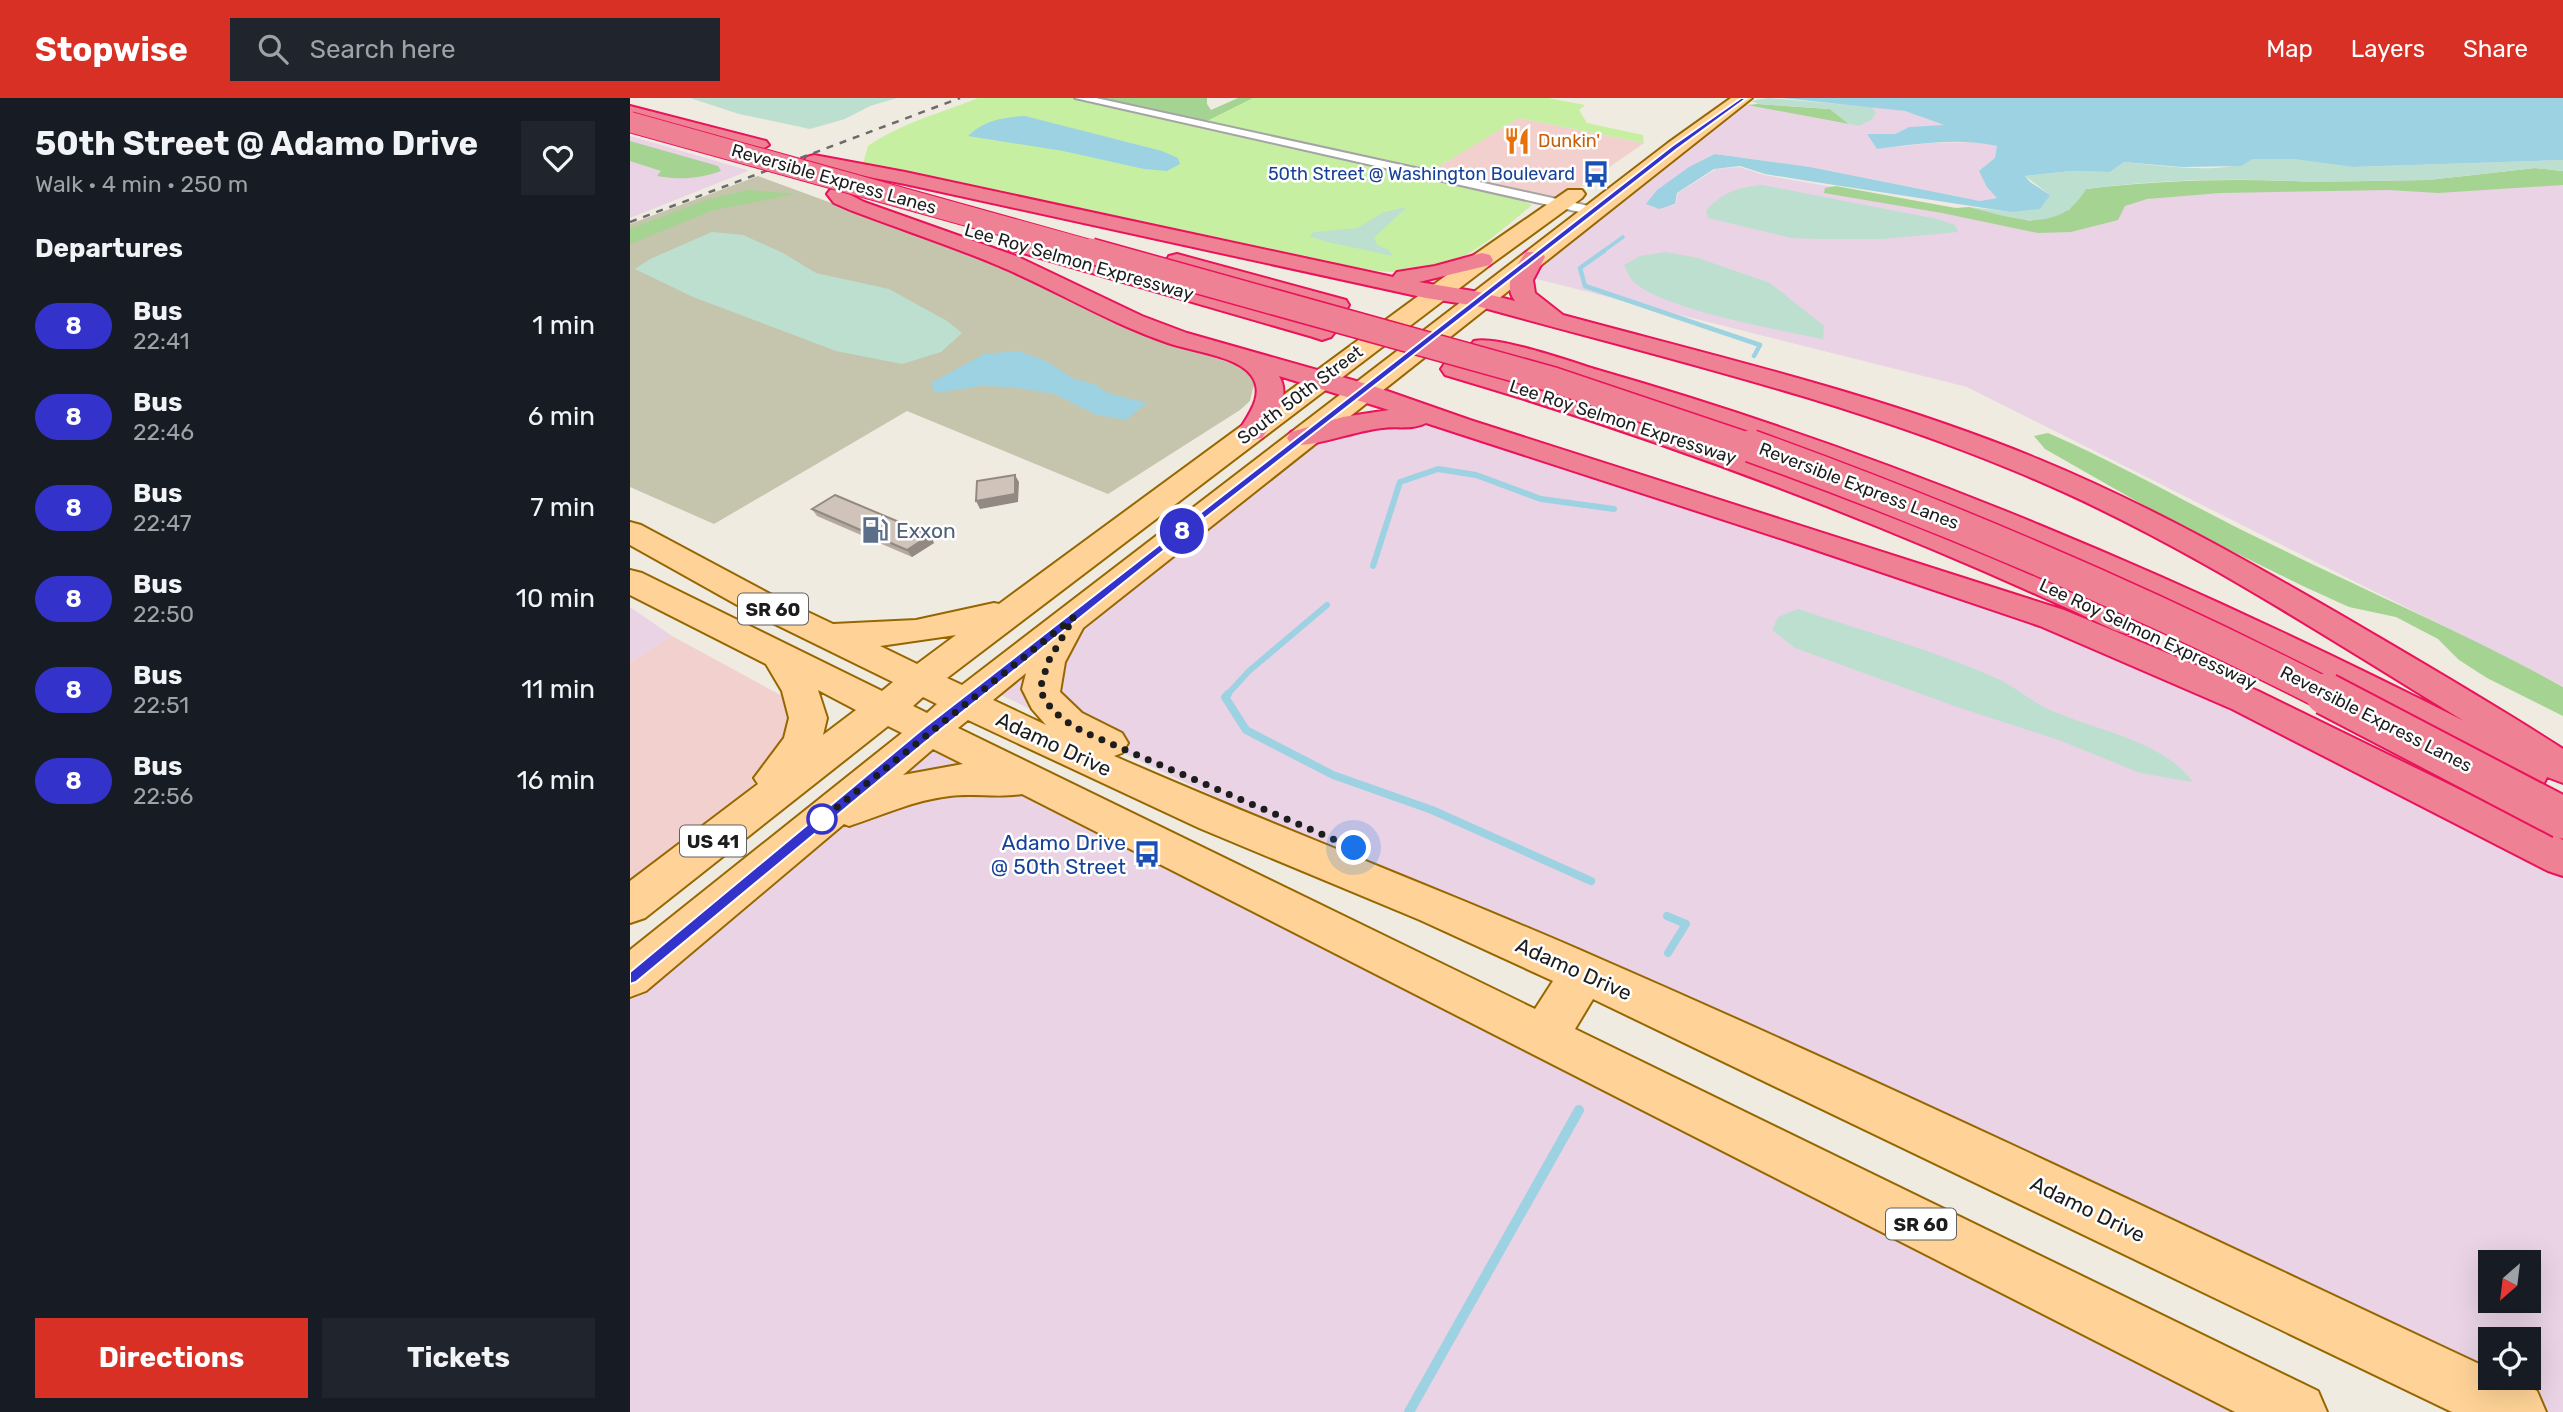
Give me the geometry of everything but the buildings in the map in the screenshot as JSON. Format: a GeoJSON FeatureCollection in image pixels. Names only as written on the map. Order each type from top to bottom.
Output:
{"type":"FeatureCollection","features":[{"type":"Feature","properties":{"kind":"highway","name":"Lee Roy Selmon Expressway"},"geometry":{"type":"LineString","coordinates":[[630,111],[1608,381],[1735,421],[1873,470],[1993,517],[2228,621],[2563,790]]}},
{"type":"Feature","properties":{"kind":"highway","name":"Reversible Express Lanes"},"geometry":{"type":"LineString","coordinates":[[630,122],[1554,380],[1775,453],[1935,514],[2178,621],[2351,706],[2563,818]]}},
{"type":"Feature","properties":{"kind":"highway","name":"Lee Roy Selmon Expressway"},"geometry":{"type":"LineString","coordinates":[[630,133],[1454,369],[1620,418],[1729,455],[1886,515],[1968,550],[2253,683],[2563,849]]}},
{"type":"Feature","properties":{"kind":"highway"},"geometry":{"type":"LineString","coordinates":[[828,164],[1438,293],[1479,299],[1564,320],[1887,413],[1982,447],[2072,485],[2167,530],[2246,573],[2478,712],[2563,768]]}},
{"type":"Feature","properties":{"kind":"highway"},"geometry":{"type":"LineString","coordinates":[[837,194],[841,199],[857,206],[1008,261],[1145,326],[1254,362],[1360,391],[2052,618],[2245,700],[2563,859]]}},
{"type":"Feature","properties":{"kind":"highway"},"geometry":{"type":"LineString","coordinates":[[1534,257],[1521,280],[1522,296],[1540,310],[1564,320]]}},
{"type":"Feature","properties":{"kind":"highway"},"geometry":{"type":"LineString","coordinates":[[1339,270],[1410,276],[1437,273],[1482,260]]}},
{"type":"Feature","properties":{"kind":"highway"},"geometry":{"type":"LineString","coordinates":[[1252,432],[1271,392],[1270,380],[1254,362]]}},
{"type":"Feature","properties":{"kind":"highway"},"geometry":{"type":"LineString","coordinates":[[1301,438],[1344,425],[1386,418],[1460,426]]}},
{"type":"Feature","properties":{"kind":"main road","name":"South 50th Street"},"geometry":{"type":"LineString","coordinates":[[1615,169],[1723,105],[1743,98]]}},
{"type":"Feature","properties":{"kind":"main road","name":"South 50th Street"},"geometry":{"type":"LineString","coordinates":[[930,730],[1593,211],[1723,105]]}},
{"type":"Feature","properties":{"kind":"main road","name":"South 50th Street"},"geometry":{"type":"LineString","coordinates":[[884,708],[1482,260],[1593,182]]}},
{"type":"Feature","properties":{"kind":"main road","name":"Adamo Drive"},"geometry":{"type":"LineString","coordinates":[[630,532],[824,635],[919,681],[1213,817],[1438,909],[1584,973],[1954,1144],[2516,1412]]}},
{"type":"Feature","properties":{"kind":"main road","name":"Adamo Drive"},"geometry":{"type":"LineString","coordinates":[[630,581],[2297,1412]]}},
{"type":"Feature","properties":{"kind":"main road"},"geometry":{"type":"LineString","coordinates":[[824,635],[886,636],[929,631],[1016,608]]}},
{"type":"Feature","properties":{"kind":"main road"},"geometry":{"type":"LineString","coordinates":[[1074,617],[1048,662],[1040,689],[1047,703],[1061,718],[1086,733],[1403,868],[1438,909]]}},
{"type":"Feature","properties":{"kind":"main road"},"geometry":{"type":"LineString","coordinates":[[729,828],[793,756],[808,727],[810,712],[804,696],[779,656]]}},
{"type":"Feature","properties":{"kind":"main road","name":"US 41"},"geometry":{"type":"LineString","coordinates":[[630,905],[884,708]]}},
{"type":"Feature","properties":{"kind":"main road","name":"US 41"},"geometry":{"type":"LineString","coordinates":[[630,977],[930,730]]}},
{"type":"Feature","properties":{"kind":"main road"},"geometry":{"type":"LineString","coordinates":[[815,825],[883,795],[939,780],[980,777],[1031,781]]}},
{"type":"Feature","properties":{"kind":"main road"},"geometry":{"type":"LineString","coordinates":[[1544,1036],[1584,973]]}},
{"type":"Feature","properties":{"kind":"street"},"geometry":{"type":"LineString","coordinates":[[1081,98],[1593,211]]}},
{"type":"Feature","properties":{"kind":"shaded area"},"geometry":{"type":"Polygon","coordinates":[[[690,98],[897,98],[870,106],[845,119],[810,129],[739,114],[690,98]]]}},
{"type":"Feature","properties":{"kind":"shaded area"},"geometry":{"type":"Polygon","coordinates":[[[1768,98],[1872,107],[1876,113],[1871,120],[1859,126],[1849,124],[1830,109],[1758,104],[1751,101],[1768,98]]]}},
{"type":"Feature","properties":{"kind":"shaded area"},"geometry":{"type":"Polygon","coordinates":[[[1747,105],[1859,126],[1876,113],[1872,107],[1905,111],[1946,126],[1909,127],[1895,134],[1867,134],[1877,149],[1930,143],[1979,142],[1997,146],[1997,198],[1980,201],[1810,167],[1715,154],[1648,205],[1656,208],[1675,205],[1678,193],[1716,169],[1739,167],[1764,175],[2010,217],[2096,188],[2563,174],[2563,686],[1967,387],[1513,273],[1724,106],[1747,105]]]}},
{"type":"Feature","properties":{"kind":"shaded area"},"geometry":{"type":"Polygon","coordinates":[[[1519,118],[1644,143],[1558,203],[1428,173],[1519,118]]]}},
{"type":"Feature","properties":{"kind":"shaded area"},"geometry":{"type":"Polygon","coordinates":[[[630,136],[747,170],[748,171],[630,218],[630,136]]]}},
{"type":"Feature","properties":{"kind":"shaded area"},"geometry":{"type":"Polygon","coordinates":[[[2253,159],[2293,159],[2352,167],[2563,160],[2563,171],[2535,168],[2429,180],[2199,180],[2142,183],[2086,189],[2075,204],[2062,213],[2034,220],[2018,219],[1969,207],[2010,212],[2050,195],[2025,176],[2071,171],[2110,172],[2124,162],[2208,168],[2240,164],[2253,159]]]}},
{"type":"Feature","properties":{"kind":"shaded area"},"geometry":{"type":"Polygon","coordinates":[[[758,176],[973,255],[1132,330],[1251,370],[1259,380],[1253,388],[1250,401],[1108,494],[907,411],[714,524],[630,487],[630,224],[758,176]]]}},
{"type":"Feature","properties":{"kind":"shaded area"},"geometry":{"type":"Polygon","coordinates":[[[1762,185],[1937,219],[1955,225],[1958,232],[1883,239],[1791,238],[1708,218],[1706,211],[1724,195],[1745,187],[1762,185]]]}},
{"type":"Feature","properties":{"kind":"shaded area"},"geometry":{"type":"Polygon","coordinates":[[[1407,207],[1374,238],[1377,245],[1389,250],[1393,256],[1309,236],[1314,232],[1357,228],[1384,212],[1407,207]]]}},
{"type":"Feature","properties":{"kind":"shaded area"},"geometry":{"type":"Polygon","coordinates":[[[712,232],[743,235],[783,253],[816,273],[889,289],[947,321],[962,333],[941,352],[902,364],[836,351],[693,297],[635,269],[650,259],[712,232]]]}},
{"type":"Feature","properties":{"kind":"shaded area"},"geometry":{"type":"Polygon","coordinates":[[[1666,252],[1698,258],[1770,283],[1824,326],[1823,339],[1752,324],[1671,302],[1650,293],[1633,281],[1624,265],[1640,256],[1666,252]]]}},
{"type":"Feature","properties":{"kind":"shaded area"},"geometry":{"type":"Polygon","coordinates":[[[1389,422],[1437,427],[1570,468],[2060,630],[2225,695],[2563,868],[2563,1412],[2513,1412],[984,687],[1280,447],[1389,422]]]}},
{"type":"Feature","properties":{"kind":"shaded area"},"geometry":{"type":"Polygon","coordinates":[[[630,607],[672,636],[630,662],[630,607]]]}},
{"type":"Feature","properties":{"kind":"shaded area"},"geometry":{"type":"Polygon","coordinates":[[[1798,609],[1924,650],[1998,679],[2048,709],[2146,746],[2180,768],[2193,782],[2140,773],[2059,740],[1957,707],[1795,648],[1772,630],[1778,617],[1798,609]]]}},
{"type":"Feature","properties":{"kind":"shaded area"},"geometry":{"type":"Polygon","coordinates":[[[672,636],[786,698],[796,712],[772,768],[713,822],[630,884],[630,662],[672,636]]]}},
{"type":"Feature","properties":{"kind":"shaded area"},"geometry":{"type":"Polygon","coordinates":[[[924,731],[2239,1412],[630,1412],[630,996],[924,731]]]}},
{"type":"Feature","properties":{"kind":"green space"},"geometry":{"type":"Polygon","coordinates":[[[978,98],[1078,98],[1521,200],[1532,205],[1492,238],[1463,257],[1431,269],[1391,272],[1321,263],[862,167],[868,146],[881,138],[978,98]]]}},
{"type":"Feature","properties":{"kind":"green space"},"geometry":{"type":"Polygon","coordinates":[[[1095,98],[1207,98],[1211,110],[1238,98],[1253,98],[1203,123],[1095,98]]]}},
{"type":"Feature","properties":{"kind":"green space"},"geometry":{"type":"Polygon","coordinates":[[[1253,98],[1548,98],[1585,105],[1579,110],[1587,123],[1643,135],[1644,143],[1519,118],[1428,173],[1203,123],[1253,98]]]}},
{"type":"Feature","properties":{"kind":"green space"},"geometry":{"type":"Polygon","coordinates":[[[1747,105],[1830,109],[1849,124],[1747,105]]]}},
{"type":"Feature","properties":{"kind":"green space"},"geometry":{"type":"Polygon","coordinates":[[[630,141],[718,166],[721,171],[689,178],[657,176],[661,171],[630,161],[630,141]]]}},
{"type":"Feature","properties":{"kind":"green space"},"geometry":{"type":"Polygon","coordinates":[[[2535,168],[2563,171],[2563,185],[2438,193],[2389,190],[2220,193],[2147,199],[2125,206],[2118,220],[2071,232],[2038,233],[1824,193],[1825,188],[1836,186],[1955,208],[1969,207],[2030,221],[2069,210],[2086,189],[2114,186],[2227,180],[2429,180],[2535,168]]]}},
{"type":"Feature","properties":{"kind":"green space"},"geometry":{"type":"Polygon","coordinates":[[[748,190],[796,194],[714,210],[630,244],[630,229],[709,199],[748,190]]]}},
{"type":"Feature","properties":{"kind":"green space"},"geometry":{"type":"Polygon","coordinates":[[[2048,433],[2107,460],[2252,535],[2493,650],[2563,687],[2563,716],[2487,678],[2459,660],[2438,639],[2396,617],[2349,607],[2173,522],[2045,449],[2034,436],[2048,433]]]}},
{"type":"Feature","properties":{"kind":"water"},"geometry":{"type":"Polygon","coordinates":[[[1782,98],[2563,98],[2563,160],[2352,167],[2293,159],[2253,159],[2241,166],[2181,167],[2124,162],[2110,172],[2071,171],[2025,176],[2050,195],[2040,209],[2010,212],[1765,174],[1740,166],[1714,169],[1677,193],[1675,204],[1659,209],[1646,204],[1657,190],[1689,167],[1715,154],[1810,167],[1980,201],[1997,198],[1987,187],[1979,171],[1995,158],[1997,146],[1952,142],[1877,149],[1867,134],[1895,134],[1909,127],[1944,125],[1905,111],[1782,98]]]}},
{"type":"Feature","properties":{"kind":"water"},"geometry":{"type":"Polygon","coordinates":[[[1025,116],[1162,151],[1178,158],[1180,164],[1167,171],[1144,169],[1063,151],[968,136],[995,120],[1025,116]]]}},
{"type":"Feature","properties":{"kind":"water"},"geometry":{"type":"Polygon","coordinates":[[[1018,351],[1046,361],[1074,379],[1094,384],[1108,393],[1147,403],[1126,420],[1097,415],[1054,394],[1011,387],[981,386],[936,393],[931,383],[984,354],[1018,351]]]}},
{"type":"Feature","properties":{"kind":"waterway"},"geometry":{"type":"LineString","coordinates":[[1602,252],[1623,237]]}},
{"type":"Feature","properties":{"kind":"waterway"},"geometry":{"type":"LineString","coordinates":[[1604,251],[1580,268],[1585,286],[1760,345],[1754,356]]}},
{"type":"Feature","properties":{"kind":"waterway"},"geometry":{"type":"LineString","coordinates":[[1373,566],[1400,482],[1438,469],[1476,475],[1541,499],[1614,509]]}},
{"type":"Feature","properties":{"kind":"waterway"},"geometry":{"type":"LineString","coordinates":[[1226,696],[1249,671],[1327,605]]}},
{"type":"Feature","properties":{"kind":"waterway"},"geometry":{"type":"LineString","coordinates":[[1226,696],[1246,730],[1333,775],[1432,810],[1591,881]]}},
{"type":"Feature","properties":{"kind":"waterway"},"geometry":{"type":"LineString","coordinates":[[1667,916],[1686,924],[1668,953]]}},
{"type":"Feature","properties":{"kind":"waterway"},"geometry":{"type":"LineString","coordinates":[[1409,1412],[1579,1110]]}},
{"type":"Feature","properties":{"kind":"railway"},"geometry":{"type":"LineString","coordinates":[[630,222],[960,98]]}},
{"type":"Feature","properties":{"kind":"bus line","name":"8"},"geometry":{"type":"LineString","coordinates":[[630,977],[930,730],[1158,549],[1675,147],[1743,98]]}},
{"type":"Feature","properties":{"kind":"place","name":"Dunkin'"},"geometry":{"type":"Point","coordinates":[1517,141]}},
{"type":"Feature","properties":{"kind":"place","name":"50th Street @ Washington Boulevard"},"geometry":{"type":"Point","coordinates":[1596,174]}},
{"type":"Feature","properties":{"kind":"place","name":"Exxon"},"geometry":{"type":"Point","coordinates":[875,530]}},
{"type":"Feature","properties":{"kind":"place","name":"Adamo Drive @ 50th Street"},"geometry":{"type":"Point","coordinates":[1147,854]}},
{"type":"Feature","properties":{"kind":"route"},"geometry":{"type":"LineString","coordinates":[[822,819],[815,825],[1074,617],[1048,662],[1040,689],[1047,703],[1061,718],[1086,733],[1354,848]]}}]}
